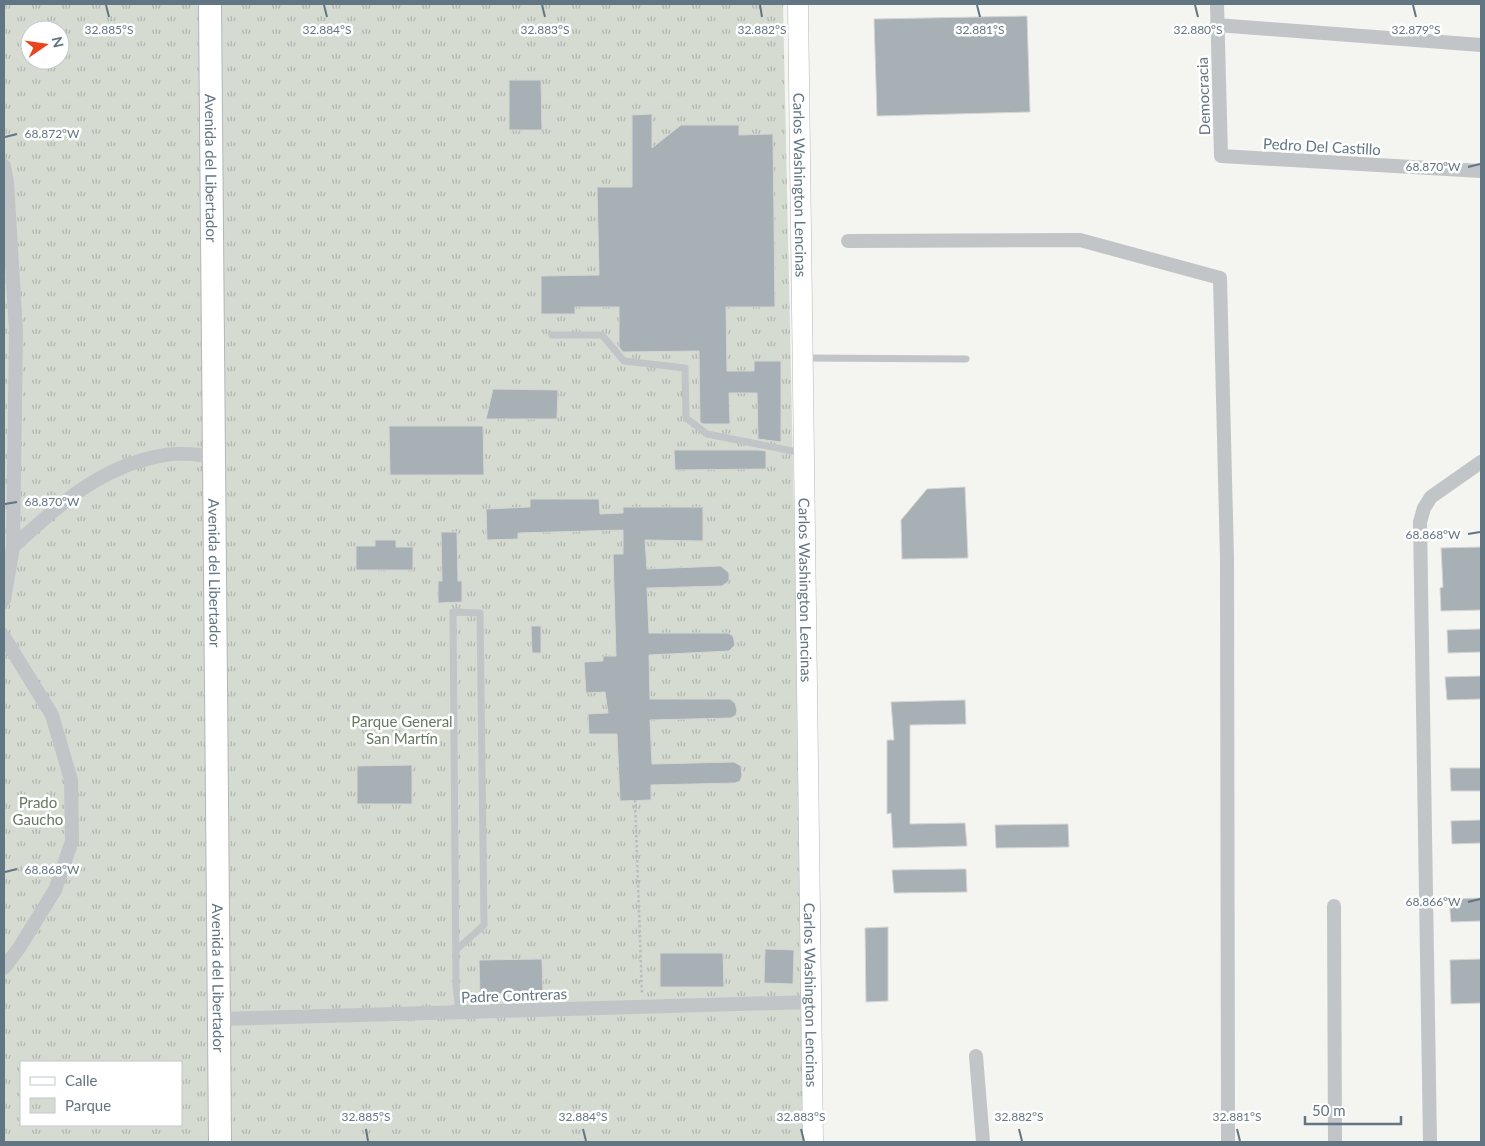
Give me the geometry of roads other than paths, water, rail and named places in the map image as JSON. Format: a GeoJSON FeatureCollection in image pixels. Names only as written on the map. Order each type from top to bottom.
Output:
{"type":"FeatureCollection","features":[{"type":"Feature","properties":{"kind":"main road","name":"Avenida del Libertador"},"geometry":{"type":"LineString","coordinates":[[210,4],[220,1142]]}},
{"type":"Feature","properties":{"kind":"main road","name":"Carlos Washington Lencinas"},"geometry":{"type":"LineString","coordinates":[[796,4],[798,37],[812,1142]]}},
{"type":"Feature","properties":{"kind":"street","name":"Democracia"},"geometry":{"type":"LineString","coordinates":[[1217,4],[1221,156]]}},
{"type":"Feature","properties":{"kind":"street"},"geometry":{"type":"LineString","coordinates":[[1218,25],[1481,45]]}},
{"type":"Feature","properties":{"kind":"street","name":"Pedro Del Castillo"},"geometry":{"type":"LineString","coordinates":[[1221,156],[1481,171]]}},
{"type":"Feature","properties":{"kind":"street"},"geometry":{"type":"LineString","coordinates":[[4,166],[7,182],[16,331],[13,547],[4,600]]}},
{"type":"Feature","properties":{"kind":"street"},"geometry":{"type":"LineString","coordinates":[[848,241],[1080,240],[1220,278],[1227,568],[1228,1142]]}},
{"type":"Feature","properties":{"kind":"street"},"geometry":{"type":"LineString","coordinates":[[13,547],[55,508],[110,472],[140,460],[167,454],[215,456]]}},
{"type":"Feature","properties":{"kind":"street"},"geometry":{"type":"LineString","coordinates":[[1430,1142],[1420,522],[1424,508],[1431,497],[1481,462]]}},
{"type":"Feature","properties":{"kind":"street"},"geometry":{"type":"LineString","coordinates":[[4,637],[52,715],[71,780],[72,833],[72,842],[55,890],[19,948],[4,968]]}},
{"type":"Feature","properties":{"kind":"street"},"geometry":{"type":"LineString","coordinates":[[1334,906],[1335,1142]]}},
{"type":"Feature","properties":{"kind":"street","name":"Padre Contreras"},"geometry":{"type":"LineString","coordinates":[[219,1019],[811,1002]]}},
{"type":"Feature","properties":{"kind":"street"},"geometry":{"type":"LineString","coordinates":[[976,1056],[983,1142]]}},
{"type":"Feature","properties":{"kind":"lane"},"geometry":{"type":"LineString","coordinates":[[552,335],[602,334],[624,361],[685,368],[686,418],[707,434],[792,451],[803,451]]}},
{"type":"Feature","properties":{"kind":"lane"},"geometry":{"type":"LineString","coordinates":[[802,358],[966,359]]}},
{"type":"Feature","properties":{"kind":"lane"},"geometry":{"type":"LineString","coordinates":[[456,950],[484,925],[480,613],[453,612],[456,950],[458,1013]]}},
{"type":"Feature","properties":{"kind":"park label","name":"Parque General San Martín"},"geometry":{"type":"Point","coordinates":[402,730]}},
{"type":"Feature","properties":{"kind":"park label","name":"Prado Gaucho"},"geometry":{"type":"Point","coordinates":[38,810]}}]}
